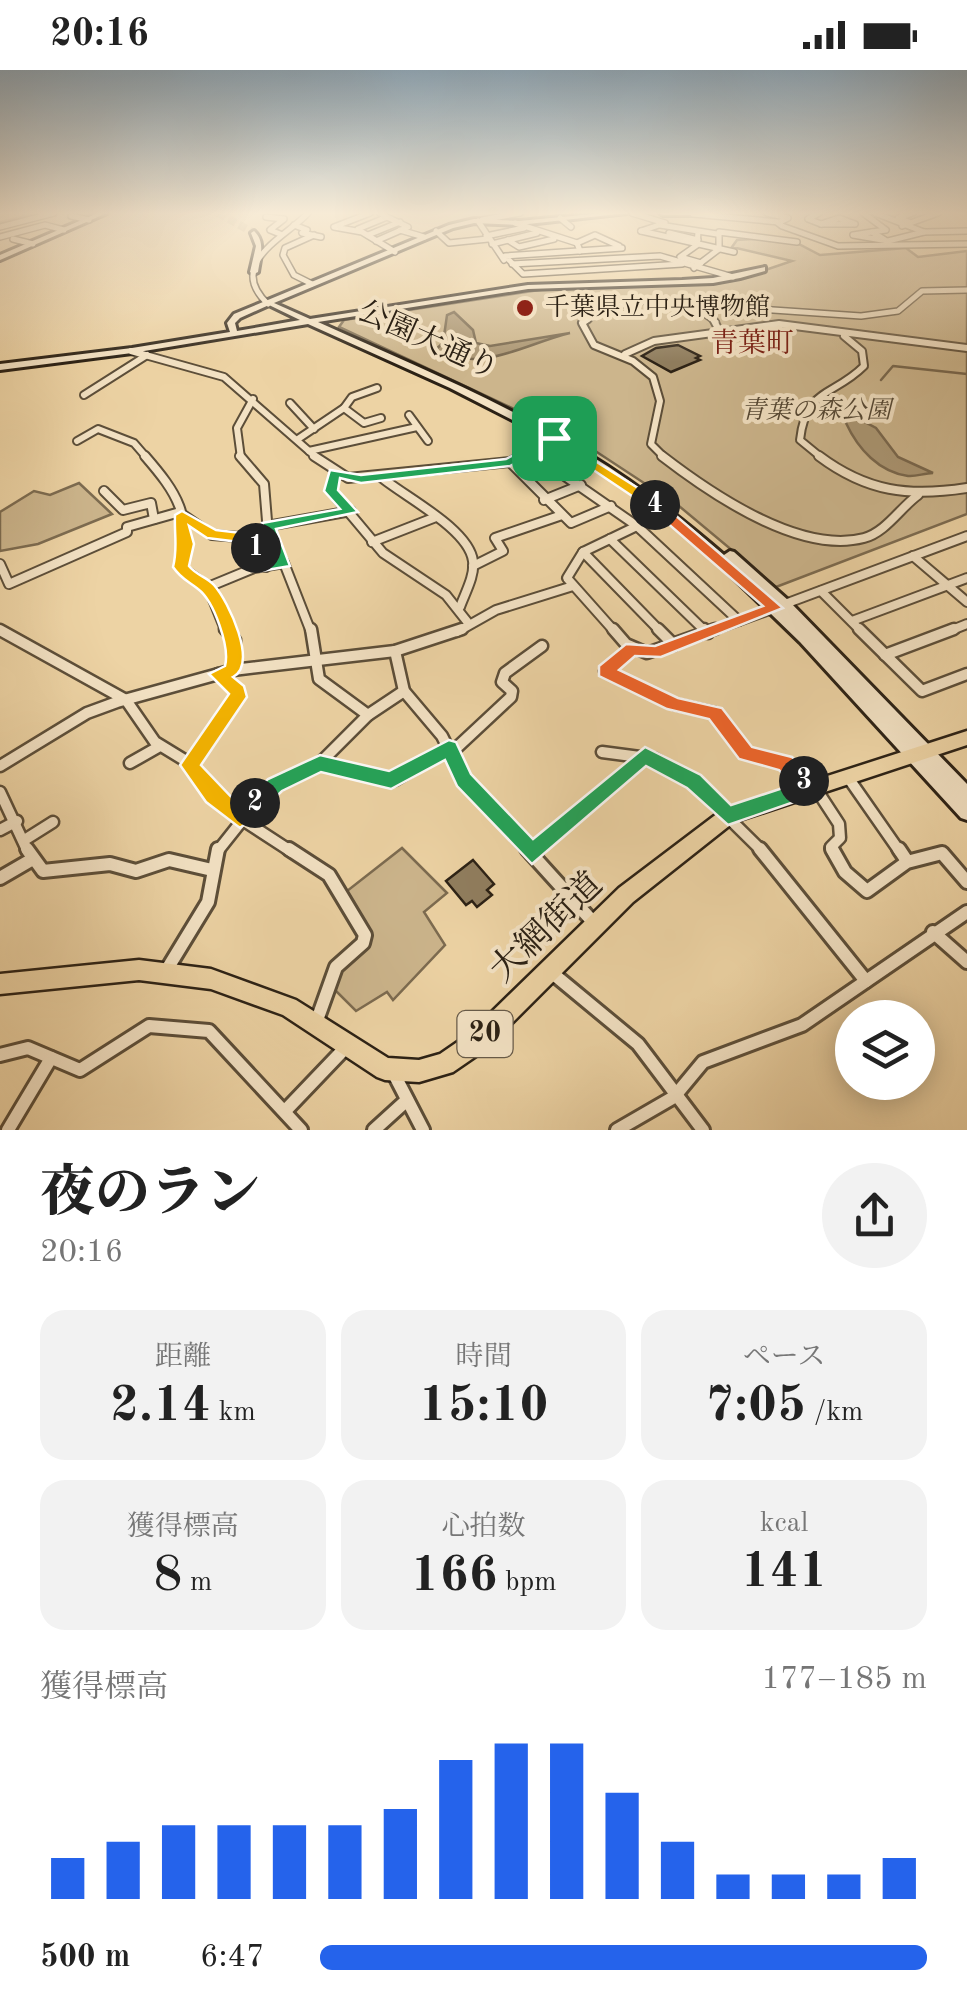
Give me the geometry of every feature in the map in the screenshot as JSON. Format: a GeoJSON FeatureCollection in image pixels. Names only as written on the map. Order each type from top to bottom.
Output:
{"type":"FeatureCollection","features":[{"type":"Feature","properties":{"kind":"main road","name":"大網街道"},"geometry":{"type":"LineString","coordinates":[[393,1072],[419,1071],[455,1058],[675,854],[728,816],[816,793],[846,776],[967,738]]}},
{"type":"Feature","properties":{"kind":"main road"},"geometry":{"type":"LineString","coordinates":[[0,984],[112,971],[166,971],[211,979],[270,997],[393,1072]]}},
{"type":"Feature","properties":{"kind":"street"},"geometry":{"type":"LineString","coordinates":[[254,272],[256,262]]}},
{"type":"Feature","properties":{"kind":"street"},"geometry":{"type":"LineString","coordinates":[[261,262],[254,285],[259,298],[271,305]]}},
{"type":"Feature","properties":{"kind":"street"},"geometry":{"type":"LineString","coordinates":[[287,262],[294,275],[312,284]]}},
{"type":"Feature","properties":{"kind":"street"},"geometry":{"type":"LineString","coordinates":[[234,333],[234,318],[368,262]]}},
{"type":"Feature","properties":{"kind":"street"},"geometry":{"type":"LineString","coordinates":[[507,262],[526,287]]}},
{"type":"Feature","properties":{"kind":"street"},"geometry":{"type":"LineString","coordinates":[[512,264],[530,262]]}},
{"type":"Feature","properties":{"kind":"street"},"geometry":{"type":"LineString","coordinates":[[585,262],[593,283]]}},
{"type":"Feature","properties":{"kind":"street"},"geometry":{"type":"LineString","coordinates":[[645,262],[655,281]]}},
{"type":"Feature","properties":{"kind":"street"},"geometry":{"type":"LineString","coordinates":[[678,262],[734,277]]}},
{"type":"Feature","properties":{"kind":"street"},"geometry":{"type":"LineString","coordinates":[[694,268],[701,263]]}},
{"type":"Feature","properties":{"kind":"street"},"geometry":{"type":"LineString","coordinates":[[512,264],[523,274],[682,264]]}},
{"type":"Feature","properties":{"kind":"street"},"geometry":{"type":"LineString","coordinates":[[0,367],[132,351],[526,287],[734,277],[762,268]]}},
{"type":"Feature","properties":{"kind":"street"},"geometry":{"type":"LineString","coordinates":[[918,496],[880,531],[864,538],[825,540],[790,531],[652,448],[649,436],[659,410],[659,392],[649,373],[625,354],[590,340],[584,331],[586,318],[608,308],[686,302],[849,318],[902,310],[922,291],[967,290]]}},
{"type":"Feature","properties":{"kind":"street"},"geometry":{"type":"LineString","coordinates":[[686,302],[718,323],[720,332]]}},
{"type":"Feature","properties":{"kind":"street","name":"公園大通り"},"geometry":{"type":"LineString","coordinates":[[271,305],[558,436],[675,520],[780,606],[920,753],[967,794]]}},
{"type":"Feature","properties":{"kind":"street"},"geometry":{"type":"LineString","coordinates":[[625,354],[656,338],[712,336],[780,324],[915,345],[967,348]]}},
{"type":"Feature","properties":{"kind":"street"},"geometry":{"type":"LineString","coordinates":[[838,331],[862,351],[864,366],[853,377],[815,396],[802,421],[800,440],[852,481],[918,496],[967,488]]}},
{"type":"Feature","properties":{"kind":"street"},"geometry":{"type":"LineString","coordinates":[[132,351],[224,376],[334,473],[348,478],[510,462],[558,436]]}},
{"type":"Feature","properties":{"kind":"street"},"geometry":{"type":"LineString","coordinates":[[84,394],[146,355]]}},
{"type":"Feature","properties":{"kind":"street"},"geometry":{"type":"LineString","coordinates":[[298,440],[344,408],[352,397],[377,388]]}},
{"type":"Feature","properties":{"kind":"street"},"geometry":{"type":"LineString","coordinates":[[253,399],[240,419],[238,449],[242,462],[264,484],[267,526],[309,620],[319,679],[368,715]]}},
{"type":"Feature","properties":{"kind":"street"},"geometry":{"type":"LineString","coordinates":[[290,403],[314,429]]}},
{"type":"Feature","properties":{"kind":"street"},"geometry":{"type":"LineString","coordinates":[[344,408],[364,423],[381,418]]}},
{"type":"Feature","properties":{"kind":"street"},"geometry":{"type":"LineString","coordinates":[[409,416],[428,441]]}},
{"type":"Feature","properties":{"kind":"street"},"geometry":{"type":"LineString","coordinates":[[310,451],[417,426]]}},
{"type":"Feature","properties":{"kind":"street"},"geometry":{"type":"LineString","coordinates":[[77,441],[98,428],[134,442],[176,493],[186,544],[181,567],[190,578],[208,587],[226,632],[235,640],[233,670]]}},
{"type":"Feature","properties":{"kind":"street"},"geometry":{"type":"LineString","coordinates":[[531,452],[582,484],[636,526],[739,621]]}},
{"type":"Feature","properties":{"kind":"street"},"geometry":{"type":"LineString","coordinates":[[510,462],[571,523],[611,506]]}},
{"type":"Feature","properties":{"kind":"street"},"geometry":{"type":"LineString","coordinates":[[334,473],[331,491],[372,542],[460,607],[469,624]]}},
{"type":"Feature","properties":{"kind":"street"},"geometry":{"type":"LineString","coordinates":[[381,477],[436,517],[469,551],[474,566],[460,607]]}},
{"type":"Feature","properties":{"kind":"street"},"geometry":{"type":"LineString","coordinates":[[544,500],[582,484]]}},
{"type":"Feature","properties":{"kind":"street"},"geometry":{"type":"LineString","coordinates":[[104,491],[123,510],[151,502],[154,519]]}},
{"type":"Feature","properties":{"kind":"street"},"geometry":{"type":"LineString","coordinates":[[267,526],[351,512]]}},
{"type":"Feature","properties":{"kind":"street"},"geometry":{"type":"LineString","coordinates":[[0,564],[9,584],[127,532],[127,526],[181,514],[212,535],[253,538],[266,567]]}},
{"type":"Feature","properties":{"kind":"street"},"geometry":{"type":"LineString","coordinates":[[474,566],[503,552],[495,538],[562,515]]}},
{"type":"Feature","properties":{"kind":"street"},"geometry":{"type":"LineString","coordinates":[[372,542],[436,517]]}},
{"type":"Feature","properties":{"kind":"street"},"geometry":{"type":"LineString","coordinates":[[636,526],[583,552],[568,578],[632,649],[655,652],[967,536]]}},
{"type":"Feature","properties":{"kind":"street"},"geometry":{"type":"LineString","coordinates":[[610,538],[708,633]]}},
{"type":"Feature","properties":{"kind":"street"},"geometry":{"type":"LineString","coordinates":[[583,552],[674,645]]}},
{"type":"Feature","properties":{"kind":"street"},"geometry":{"type":"LineString","coordinates":[[913,556],[967,602]]}},
{"type":"Feature","properties":{"kind":"street"},"geometry":{"type":"LineString","coordinates":[[208,587],[284,563]]}},
{"type":"Feature","properties":{"kind":"street"},"geometry":{"type":"LineString","coordinates":[[852,622],[967,578]]}},
{"type":"Feature","properties":{"kind":"street"},"geometry":{"type":"LineString","coordinates":[[0,766],[87,714],[126,700],[233,670],[395,651],[449,636],[469,624],[574,586]]}},
{"type":"Feature","properties":{"kind":"street"},"geometry":{"type":"LineString","coordinates":[[821,591],[922,691],[967,674]]}},
{"type":"Feature","properties":{"kind":"street"},"geometry":{"type":"LineString","coordinates":[[885,655],[967,624]]}},
{"type":"Feature","properties":{"kind":"street"},"geometry":{"type":"LineString","coordinates":[[0,630],[126,700],[160,746],[190,765],[213,796],[240,819],[329,875],[342,890],[365,934],[362,943],[336,967],[316,1024]]}},
{"type":"Feature","properties":{"kind":"street"},"geometry":{"type":"LineString","coordinates":[[320,763],[391,780],[450,750],[511,697],[512,691],[502,682],[505,673],[542,646]]}},
{"type":"Feature","properties":{"kind":"street"},"geometry":{"type":"LineString","coordinates":[[632,649],[605,671],[674,704],[715,713],[746,753],[785,763],[816,793],[839,824],[840,838],[831,848],[837,864],[860,888],[866,890],[883,880],[905,858],[942,854],[967,882]]}},
{"type":"Feature","properties":{"kind":"street"},"geometry":{"type":"LineString","coordinates":[[395,651],[404,692],[450,750],[464,780],[596,925]]}},
{"type":"Feature","properties":{"kind":"street"},"geometry":{"type":"LineString","coordinates":[[190,765],[238,697],[238,691],[218,674]]}},
{"type":"Feature","properties":{"kind":"street"},"geometry":{"type":"LineString","coordinates":[[166,971],[208,902],[212,870],[221,844],[240,819],[275,785],[320,763],[368,715],[404,692]]}},
{"type":"Feature","properties":{"kind":"street"},"geometry":{"type":"LineString","coordinates":[[130,763],[160,746]]}},
{"type":"Feature","properties":{"kind":"street"},"geometry":{"type":"LineString","coordinates":[[602,752],[645,756],[694,782],[728,816],[866,981]]}},
{"type":"Feature","properties":{"kind":"street","name":"公園大通り"},"geometry":{"type":"LineString","coordinates":[[920,753],[967,813]]}},
{"type":"Feature","properties":{"kind":"street"},"geometry":{"type":"LineString","coordinates":[[532,854],[645,756]]}},
{"type":"Feature","properties":{"kind":"street"},"geometry":{"type":"LineString","coordinates":[[846,776],[905,858]]}},
{"type":"Feature","properties":{"kind":"street"},"geometry":{"type":"LineString","coordinates":[[0,792],[26,839],[31,860],[42,871],[110,864],[136,871],[169,860],[212,870]]}},
{"type":"Feature","properties":{"kind":"street"},"geometry":{"type":"LineString","coordinates":[[0,830],[17,820]]}},
{"type":"Feature","properties":{"kind":"street"},"geometry":{"type":"LineString","coordinates":[[26,839],[53,822]]}},
{"type":"Feature","properties":{"kind":"street"},"geometry":{"type":"LineString","coordinates":[[0,878],[31,860]]}},
{"type":"Feature","properties":{"kind":"street"},"geometry":{"type":"LineString","coordinates":[[617,1130],[674,1097],[704,1062],[802,1024],[967,912]]}},
{"type":"Feature","properties":{"kind":"street"},"geometry":{"type":"LineString","coordinates":[[933,932],[967,962]]}},
{"type":"Feature","properties":{"kind":"street"},"geometry":{"type":"LineString","coordinates":[[549,970],[638,1044],[702,1130]]}},
{"type":"Feature","properties":{"kind":"street"},"geometry":{"type":"LineString","coordinates":[[0,1055],[28,1048],[80,1070],[150,1026],[209,1031],[300,1130]]}},
{"type":"Feature","properties":{"kind":"street"},"geometry":{"type":"LineString","coordinates":[[285,1110],[349,1044]]}},
{"type":"Feature","properties":{"kind":"street"},"geometry":{"type":"LineString","coordinates":[[8,1130],[51,1058]]}},
{"type":"Feature","properties":{"kind":"street"},"geometry":{"type":"LineString","coordinates":[[393,1072],[423,1130]]}},
{"type":"Feature","properties":{"kind":"street"},"geometry":{"type":"LineString","coordinates":[[374,1130],[407,1100]]}},
{"type":"Feature","properties":{"kind":"green space","name":"青葉の森公園"},"geometry":{"type":"Polygon","coordinates":[[[788,262],[967,262],[967,514],[776,587],[679,506],[574,437],[339,327],[344,320],[559,287],[736,280],[788,262]]]}},
{"type":"Feature","properties":{"kind":"green space"},"geometry":{"type":"Polygon","coordinates":[[[79,483],[112,514],[38,544],[0,551],[0,512],[34,491],[50,495],[79,483]]]}},
{"type":"Feature","properties":{"kind":"green space"},"geometry":{"type":"Polygon","coordinates":[[[402,848],[447,893],[424,912],[445,945],[393,1000],[387,992],[356,1011],[330,985],[367,930],[347,891],[402,848]]]}},
{"type":"Feature","properties":{"kind":"shaded area"},"geometry":{"type":"Polygon","coordinates":[[[454,312],[473,330],[476,343],[490,346],[570,333],[503,355],[452,357],[435,350],[443,343],[447,315],[454,312]]]}},
{"type":"Feature","properties":{"kind":"shaded area"},"geometry":{"type":"Polygon","coordinates":[[[855,408],[869,412],[863,421],[876,428],[898,457],[933,473],[898,474],[871,458],[846,423],[855,408]]]}},
{"type":"Feature","properties":{"kind":"building"},"geometry":{"type":"Polygon","coordinates":[[[678,345],[700,356],[696,358],[700,360],[671,372],[642,356],[656,348],[678,345]]]}},
{"type":"Feature","properties":{"kind":"building"},"geometry":{"type":"Polygon","coordinates":[[[473,860],[494,884],[487,890],[492,895],[477,907],[472,901],[466,905],[446,881],[473,860]]]}},
{"type":"Feature","properties":{"kind":"waterway"},"geometry":{"type":"LineString","coordinates":[[881,380],[893,366],[967,374]]}},
{"type":"Feature","properties":{"kind":"place","name":"千葉県立中央博物館"},"geometry":{"type":"Point","coordinates":[525,308]}},
{"type":"Feature","properties":{"kind":"district","name":"青葉町"},"geometry":{"type":"Point","coordinates":[752,345]}},
{"type":"Feature","properties":{"kind":"route"},"geometry":{"type":"LineString","coordinates":[[554,438],[675,520],[775,608],[655,652],[632,649],[605,671],[674,704],[715,713],[746,753],[785,763],[810,788],[759,802],[728,816],[694,782],[645,756],[532,854],[464,780],[449,748],[396,780],[320,763],[275,785],[240,819],[229,811],[190,765],[238,697],[238,691],[218,674],[233,670],[238,651],[235,640],[223,627],[208,587],[190,578],[181,567],[180,556],[186,544],[181,534],[182,515],[192,518],[212,535],[253,538],[266,567],[284,563],[267,526],[351,512],[331,491],[334,473],[361,479],[510,462],[554,438]]}}]}
